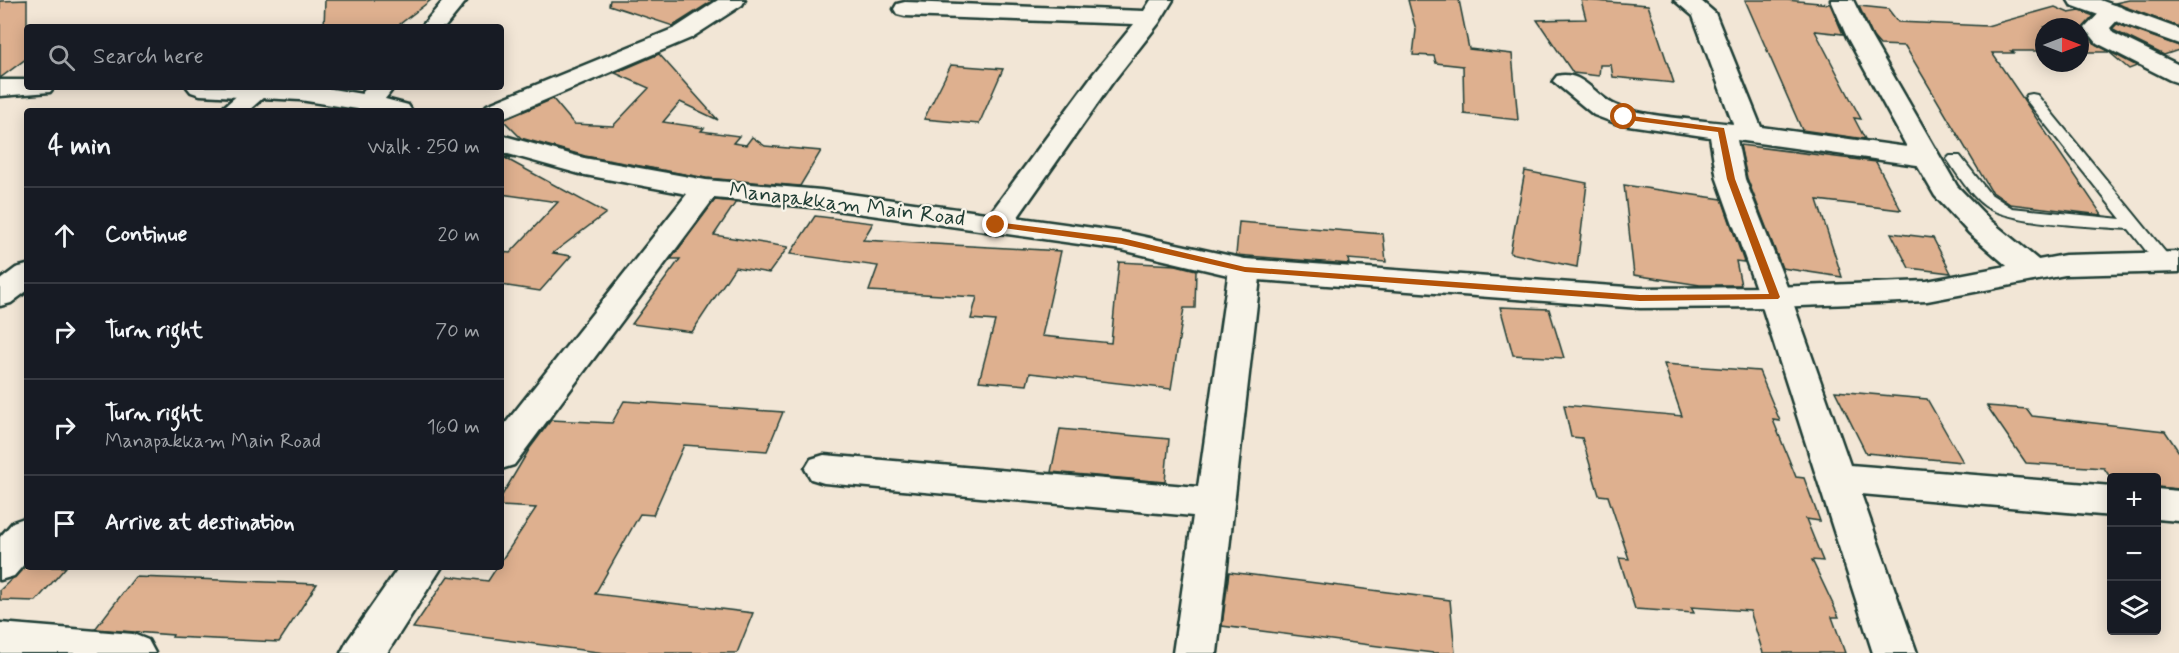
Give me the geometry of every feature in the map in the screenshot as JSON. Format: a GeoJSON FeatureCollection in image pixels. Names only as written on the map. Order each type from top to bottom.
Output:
{"type":"FeatureCollection","features":[{"type":"Feature","properties":{"kind":"street"},"geometry":{"type":"LineString","coordinates":[[436,24],[456,0]]}},
{"type":"Feature","properties":{"kind":"street"},"geometry":{"type":"LineString","coordinates":[[503,108],[683,33],[734,0]]}},
{"type":"Feature","properties":{"kind":"street"},"geometry":{"type":"LineString","coordinates":[[1685,0],[1703,13],[1736,132],[1731,179],[1775,297],[1895,653]]}},
{"type":"Feature","properties":{"kind":"street"},"geometry":{"type":"LineString","coordinates":[[1842,0],[1859,36],[1945,190],[1980,227],[2032,271]]}},
{"type":"Feature","properties":{"kind":"street"},"geometry":{"type":"LineString","coordinates":[[2079,0],[2179,37]]}},
{"type":"Feature","properties":{"kind":"street"},"geometry":{"type":"LineString","coordinates":[[905,9],[1157,9]]}},
{"type":"Feature","properties":{"kind":"street"},"geometry":{"type":"LineString","coordinates":[[996,225],[1157,9]]}},
{"type":"Feature","properties":{"kind":"street"},"geometry":{"type":"LineString","coordinates":[[2113,12],[2097,28],[2105,38],[2179,75]]}},
{"type":"Feature","properties":{"kind":"street"},"geometry":{"type":"LineString","coordinates":[[1566,81],[1603,109],[1624,117],[1928,158]]}},
{"type":"Feature","properties":{"kind":"street"},"geometry":{"type":"LineString","coordinates":[[0,88],[24,87]]}},
{"type":"Feature","properties":{"kind":"street"},"geometry":{"type":"LineString","coordinates":[[236,108],[258,90],[375,94],[395,108]]}},
{"type":"Feature","properties":{"kind":"street"},"geometry":{"type":"LineString","coordinates":[[504,144],[580,166],[706,189]]}},
{"type":"Feature","properties":{"kind":"street","name":"Manapakkam Main Road"},"geometry":{"type":"LineString","coordinates":[[504,451],[706,189],[821,199],[1122,241],[1245,269],[1640,298],[1775,297],[1928,291],[2065,265],[2171,262]]}},
{"type":"Feature","properties":{"kind":"street"},"geometry":{"type":"LineString","coordinates":[[1195,653],[1245,269]]}},
{"type":"Feature","properties":{"kind":"street"},"geometry":{"type":"LineString","coordinates":[[0,296],[24,276]]}},
{"type":"Feature","properties":{"kind":"street"},"geometry":{"type":"LineString","coordinates":[[824,469],[1215,503]]}},
{"type":"Feature","properties":{"kind":"street"},"geometry":{"type":"LineString","coordinates":[[1835,478],[2107,501]]}},
{"type":"Feature","properties":{"kind":"street"},"geometry":{"type":"LineString","coordinates":[[2161,504],[2179,506]]}},
{"type":"Feature","properties":{"kind":"street"},"geometry":{"type":"LineString","coordinates":[[0,564],[24,536]]}},
{"type":"Feature","properties":{"kind":"street"},"geometry":{"type":"LineString","coordinates":[[363,653],[420,570]]}},
{"type":"Feature","properties":{"kind":"street"},"geometry":{"type":"LineString","coordinates":[[0,641],[56,649],[133,653]]}},
{"type":"Feature","properties":{"kind":"lane"},"geometry":{"type":"LineString","coordinates":[[2032,98],[2134,225],[2171,262]]}},
{"type":"Feature","properties":{"kind":"lane"},"geometry":{"type":"LineString","coordinates":[[1955,159],[1982,197],[1994,206],[2009,212],[2134,225]]}},
{"type":"Feature","properties":{"kind":"building"},"geometry":{"type":"Polygon","coordinates":[[[27,0],[27,24],[24,24],[24,60],[0,78],[0,1],[27,0]]]}},
{"type":"Feature","properties":{"kind":"building"},"geometry":{"type":"Polygon","coordinates":[[[325,0],[431,0],[400,24],[324,24],[325,0]]]}},
{"type":"Feature","properties":{"kind":"building"},"geometry":{"type":"Polygon","coordinates":[[[610,0],[714,0],[673,26],[609,5],[610,0]]]}},
{"type":"Feature","properties":{"kind":"building"},"geometry":{"type":"Polygon","coordinates":[[[1408,0],[1459,0],[1469,49],[1512,54],[1518,120],[1464,114],[1463,66],[1436,63],[1434,56],[1413,55],[1416,30],[1408,0]]]}},
{"type":"Feature","properties":{"kind":"building"},"geometry":{"type":"Polygon","coordinates":[[[1581,0],[1648,5],[1674,83],[1613,77],[1611,65],[1600,65],[1599,76],[1573,73],[1537,20],[1586,19],[1581,0]]]}},
{"type":"Feature","properties":{"kind":"building"},"geometry":{"type":"Polygon","coordinates":[[[1745,0],[1787,0],[1830,4],[1843,34],[1815,31],[1861,119],[1854,118],[1865,139],[1802,130],[1745,0]]]}},
{"type":"Feature","properties":{"kind":"building"},"geometry":{"type":"Polygon","coordinates":[[[2129,0],[2179,0],[2179,27],[2115,3],[2129,0]]]}},
{"type":"Feature","properties":{"kind":"building"},"geometry":{"type":"Polygon","coordinates":[[[1859,6],[1888,9],[1898,22],[1987,26],[2055,7],[2069,13],[2080,11],[2094,16],[2089,21],[2089,18],[2035,18],[2035,51],[1992,53],[2102,215],[2010,204],[1991,191],[1905,46],[1880,45],[1873,37],[1859,6]]]}},
{"type":"Feature","properties":{"kind":"building"},"geometry":{"type":"Polygon","coordinates":[[[2117,24],[2179,46],[2179,50],[2164,55],[2115,31],[2113,28],[2117,24]]]}},
{"type":"Feature","properties":{"kind":"building"},"geometry":{"type":"Polygon","coordinates":[[[2089,36],[2095,44],[2137,66],[2129,69],[2109,52],[2089,52],[2089,36]]]}},
{"type":"Feature","properties":{"kind":"building"},"geometry":{"type":"Polygon","coordinates":[[[659,54],[718,120],[680,102],[663,122],[704,128],[701,131],[739,136],[733,143],[746,145],[752,137],[765,146],[821,151],[800,186],[706,178],[585,156],[521,138],[504,121],[553,99],[574,124],[613,126],[649,88],[615,73],[659,54]]]}},
{"type":"Feature","properties":{"kind":"building"},"geometry":{"type":"Polygon","coordinates":[[[951,65],[1003,69],[979,124],[924,119],[951,65]]]}},
{"type":"Feature","properties":{"kind":"building"},"geometry":{"type":"Polygon","coordinates":[[[1740,145],[1876,162],[1901,210],[1817,200],[1842,277],[1782,268],[1747,178],[1740,145]]]}},
{"type":"Feature","properties":{"kind":"building"},"geometry":{"type":"Polygon","coordinates":[[[504,158],[606,213],[553,253],[571,256],[540,291],[504,285],[504,252],[510,253],[558,202],[504,194],[504,158]]]}},
{"type":"Feature","properties":{"kind":"building"},"geometry":{"type":"Polygon","coordinates":[[[1525,171],[1587,183],[1577,267],[1510,253],[1525,171]]]}},
{"type":"Feature","properties":{"kind":"building"},"geometry":{"type":"Polygon","coordinates":[[[1624,185],[1722,199],[1744,262],[1736,261],[1741,285],[1700,285],[1634,275],[1624,185]]]}},
{"type":"Feature","properties":{"kind":"building"},"geometry":{"type":"Polygon","coordinates":[[[715,200],[736,202],[714,235],[788,247],[769,273],[735,267],[692,332],[632,324],[680,259],[671,259],[715,200]]]}},
{"type":"Feature","properties":{"kind":"building"},"geometry":{"type":"Polygon","coordinates":[[[815,216],[873,223],[863,240],[1061,251],[1042,336],[1111,343],[1119,262],[1176,265],[1196,270],[1195,308],[1184,308],[1171,389],[1030,373],[1027,385],[979,381],[995,321],[971,319],[977,297],[869,291],[878,266],[790,254],[815,216]]]}},
{"type":"Feature","properties":{"kind":"building"},"geometry":{"type":"Polygon","coordinates":[[[1239,222],[1383,234],[1386,262],[1348,259],[1349,264],[1236,255],[1239,222]]]}},
{"type":"Feature","properties":{"kind":"building"},"geometry":{"type":"Polygon","coordinates":[[[1891,233],[1933,238],[1951,273],[1909,268],[1891,233]]]}},
{"type":"Feature","properties":{"kind":"building"},"geometry":{"type":"Polygon","coordinates":[[[1500,307],[1549,309],[1564,358],[1513,355],[1500,307]]]}},
{"type":"Feature","properties":{"kind":"building"},"geometry":{"type":"Polygon","coordinates":[[[1664,364],[1759,371],[1780,421],[1773,420],[1796,477],[1804,478],[1820,521],[1806,519],[1823,561],[1812,560],[1839,617],[1832,617],[1845,653],[1763,653],[1750,611],[1691,607],[1694,613],[1635,609],[1619,558],[1629,559],[1608,496],[1599,495],[1582,438],[1571,437],[1564,405],[1682,416],[1664,364]]]}},
{"type":"Feature","properties":{"kind":"building"},"geometry":{"type":"Polygon","coordinates":[[[1835,391],[1927,399],[1963,462],[1866,453],[1835,391]]]}},
{"type":"Feature","properties":{"kind":"building"},"geometry":{"type":"Polygon","coordinates":[[[624,401],[783,412],[767,451],[684,445],[653,515],[640,514],[595,594],[753,613],[737,653],[605,653],[413,628],[448,576],[488,581],[495,570],[504,570],[504,556],[536,508],[504,506],[504,492],[530,448],[551,420],[612,423],[624,401]]]}},
{"type":"Feature","properties":{"kind":"building"},"geometry":{"type":"Polygon","coordinates":[[[1987,406],[2027,409],[2032,416],[2165,431],[2179,452],[2179,489],[2161,487],[2161,473],[2107,473],[2104,468],[2026,463],[1987,406]]]}},
{"type":"Feature","properties":{"kind":"building"},"geometry":{"type":"Polygon","coordinates":[[[1060,429],[1169,439],[1165,482],[1051,472],[1060,429]]]}},
{"type":"Feature","properties":{"kind":"building"},"geometry":{"type":"Polygon","coordinates":[[[24,568],[24,570],[63,570],[36,601],[0,600],[0,590],[24,568]]]}},
{"type":"Feature","properties":{"kind":"building"},"geometry":{"type":"Polygon","coordinates":[[[1229,572],[1450,600],[1455,653],[1433,653],[1222,626],[1229,572]]]}},
{"type":"Feature","properties":{"kind":"building"},"geometry":{"type":"Polygon","coordinates":[[[135,577],[317,584],[279,642],[172,637],[173,635],[95,629],[135,577]]]}},
{"type":"Feature","properties":{"kind":"route"},"geometry":{"type":"LineString","coordinates":[[996,225],[1122,241],[1223,266],[1245,269],[1640,298],[1775,297],[1731,179],[1722,130],[1624,117]]}}]}
